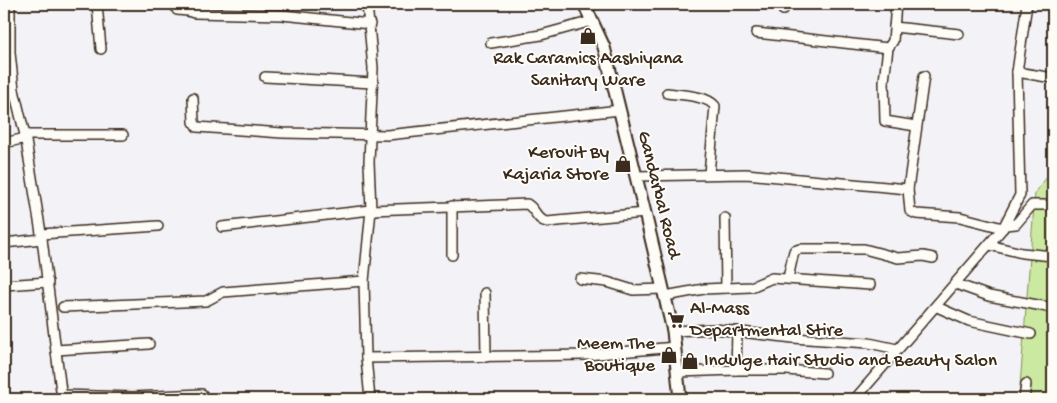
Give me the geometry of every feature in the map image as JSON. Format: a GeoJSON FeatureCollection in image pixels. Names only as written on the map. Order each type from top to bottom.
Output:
{"type":"FeatureCollection","features":[{"type":"Feature","properties":{"kind":"main road","name":"Gandarbal Road"},"geometry":{"type":"LineString","coordinates":[[584,4],[604,47],[620,110],[673,331],[680,399]]}},
{"type":"Feature","properties":{"kind":"street"},"geometry":{"type":"LineString","coordinates":[[97,4],[101,49]]}},
{"type":"Feature","properties":{"kind":"street"},"geometry":{"type":"LineString","coordinates":[[367,4],[373,83],[370,135],[371,210],[364,281],[366,358],[370,399]]}},
{"type":"Feature","properties":{"kind":"street"},"geometry":{"type":"LineString","coordinates":[[896,4],[892,45],[888,48],[884,81],[885,121],[916,126]]}},
{"type":"Feature","properties":{"kind":"street"},"geometry":{"type":"LineString","coordinates":[[856,399],[897,349],[938,307],[989,245],[1004,226],[1020,195],[1017,72],[1027,4]]}},
{"type":"Feature","properties":{"kind":"street"},"geometry":{"type":"LineString","coordinates":[[8,6],[14,90],[26,136],[42,236],[62,397],[133,397],[202,394]]}},
{"type":"Feature","properties":{"kind":"street"},"geometry":{"type":"LineString","coordinates":[[177,10],[188,10],[194,14],[263,14],[370,24]]}},
{"type":"Feature","properties":{"kind":"street"},"geometry":{"type":"LineString","coordinates":[[491,43],[541,35],[592,21]]}},
{"type":"Feature","properties":{"kind":"street"},"geometry":{"type":"LineString","coordinates":[[894,27],[959,34]]}},
{"type":"Feature","properties":{"kind":"street"},"geometry":{"type":"LineString","coordinates":[[756,33],[888,48]]}},
{"type":"Feature","properties":{"kind":"street"},"geometry":{"type":"LineString","coordinates":[[1017,72],[1053,78]]}},
{"type":"Feature","properties":{"kind":"street"},"geometry":{"type":"LineString","coordinates":[[924,76],[908,189],[908,203],[912,213],[960,217],[1004,226],[1016,224],[1032,205],[1053,205]]}},
{"type":"Feature","properties":{"kind":"street"},"geometry":{"type":"LineString","coordinates":[[265,77],[373,83]]}},
{"type":"Feature","properties":{"kind":"street"},"geometry":{"type":"LineString","coordinates":[[4,91],[14,90]]}},
{"type":"Feature","properties":{"kind":"street"},"geometry":{"type":"LineString","coordinates":[[668,93],[701,99],[715,106],[709,174]]}},
{"type":"Feature","properties":{"kind":"street"},"geometry":{"type":"LineString","coordinates":[[193,98],[194,122],[197,127],[282,133],[388,136],[620,110]]}},
{"type":"Feature","properties":{"kind":"street"},"geometry":{"type":"LineString","coordinates":[[4,143],[26,136],[122,135]]}},
{"type":"Feature","properties":{"kind":"street"},"geometry":{"type":"LineString","coordinates":[[636,176],[746,174],[908,189]]}},
{"type":"Feature","properties":{"kind":"street"},"geometry":{"type":"LineString","coordinates":[[222,227],[371,210],[452,206],[527,204],[531,206],[538,218],[547,222],[645,213]]}},
{"type":"Feature","properties":{"kind":"street"},"geometry":{"type":"LineString","coordinates":[[452,206],[452,255]]}},
{"type":"Feature","properties":{"kind":"street"},"geometry":{"type":"LineString","coordinates":[[725,218],[726,288]]}},
{"type":"Feature","properties":{"kind":"street"},"geometry":{"type":"LineString","coordinates":[[4,243],[42,236],[158,226]]}},
{"type":"Feature","properties":{"kind":"street"},"geometry":{"type":"LineString","coordinates":[[989,245],[1022,253],[1053,256]]}},
{"type":"Feature","properties":{"kind":"street"},"geometry":{"type":"LineString","coordinates":[[788,278],[794,251],[800,249],[864,249],[898,258],[933,258]]}},
{"type":"Feature","properties":{"kind":"street"},"geometry":{"type":"LineString","coordinates":[[580,279],[607,282],[633,290],[664,292],[751,287],[767,279],[788,278],[870,285]]}},
{"type":"Feature","properties":{"kind":"street"},"geometry":{"type":"LineString","coordinates":[[62,307],[183,303],[211,300],[223,292],[364,281]]}},
{"type":"Feature","properties":{"kind":"street"},"geometry":{"type":"LineString","coordinates":[[4,286],[48,282]]}},
{"type":"Feature","properties":{"kind":"street"},"geometry":{"type":"LineString","coordinates":[[956,284],[989,296],[1053,308]]}},
{"type":"Feature","properties":{"kind":"street"},"geometry":{"type":"LineString","coordinates":[[485,293],[486,357]]}},
{"type":"Feature","properties":{"kind":"street"},"geometry":{"type":"LineString","coordinates":[[938,307],[969,321],[1031,334]]}},
{"type":"Feature","properties":{"kind":"street"},"geometry":{"type":"LineString","coordinates":[[673,331],[715,329],[793,338],[869,342],[897,349]]}},
{"type":"Feature","properties":{"kind":"street"},"geometry":{"type":"LineString","coordinates":[[736,370],[737,331]]}},
{"type":"Feature","properties":{"kind":"street"},"geometry":{"type":"LineString","coordinates":[[56,350],[149,344]]}},
{"type":"Feature","properties":{"kind":"street"},"geometry":{"type":"LineString","coordinates":[[366,358],[587,355],[674,347]]}},
{"type":"Feature","properties":{"kind":"street"},"geometry":{"type":"LineString","coordinates":[[678,372],[786,370],[824,373]]}},
{"type":"Feature","properties":{"kind":"street"},"geometry":{"type":"LineString","coordinates":[[1024,399],[1026,384]]}},
{"type":"Feature","properties":{"kind":"green space"},"geometry":{"type":"Polygon","coordinates":[[[1053,169],[1053,399],[1019,399],[1035,193],[1053,169]]]}},
{"type":"Feature","properties":{"kind":"place","name":"Rak Caramics Aashiyana Sanitary Ware"},"geometry":{"type":"Point","coordinates":[588,36]}},
{"type":"Feature","properties":{"kind":"place","name":"Kerovit By Kajaria Store"},"geometry":{"type":"Point","coordinates":[623,164]}},
{"type":"Feature","properties":{"kind":"place","name":"Al-Mass Departmental Stire"},"geometry":{"type":"Point","coordinates":[676,320]}},
{"type":"Feature","properties":{"kind":"place","name":"Meem The Boutique"},"geometry":{"type":"Point","coordinates":[669,355]}},
{"type":"Feature","properties":{"kind":"place","name":"Indulge Hair Studio and Beauty Salon"},"geometry":{"type":"Point","coordinates":[690,361]}}]}
